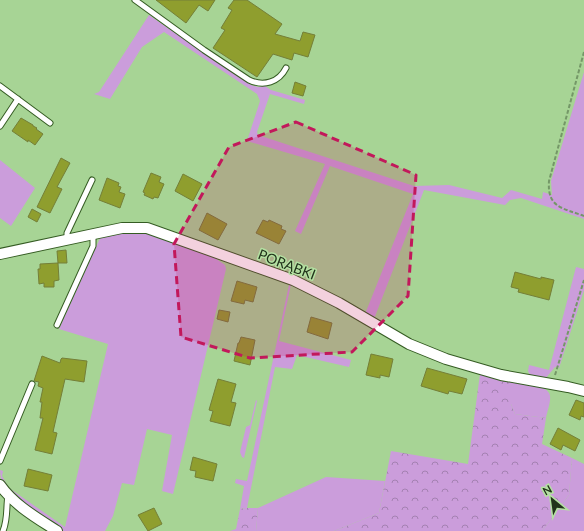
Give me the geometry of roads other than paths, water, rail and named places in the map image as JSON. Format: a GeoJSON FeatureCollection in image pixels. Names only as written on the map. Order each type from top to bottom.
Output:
{"type":"FeatureCollection","features":[{"type":"Feature","properties":{"kind":"street","name":"PORĄBKI"},"geometry":{"type":"LineString","coordinates":[[0,254],[93,234],[131,228],[147,228],[293,280],[339,303],[404,341],[446,359],[523,380],[552,384],[584,391]]}},
{"type":"Feature","properties":{"kind":"street"},"geometry":{"type":"LineString","coordinates":[[0,485],[8,495],[24,508],[57,531]]}},
{"type":"Feature","properties":{"kind":"lane"},"geometry":{"type":"LineString","coordinates":[[135,0],[204,50],[257,84],[270,82],[283,74],[286,68]]}},
{"type":"Feature","properties":{"kind":"lane"},"geometry":{"type":"LineString","coordinates":[[0,86],[50,123]]}},
{"type":"Feature","properties":{"kind":"lane"},"geometry":{"type":"LineString","coordinates":[[0,126],[18,99]]}},
{"type":"Feature","properties":{"kind":"lane"},"geometry":{"type":"LineString","coordinates":[[67,240],[67,233],[92,180]]}},
{"type":"Feature","properties":{"kind":"lane"},"geometry":{"type":"LineString","coordinates":[[57,325],[94,246],[93,234]]}},
{"type":"Feature","properties":{"kind":"lane"},"geometry":{"type":"LineString","coordinates":[[0,461],[32,384]]}},
{"type":"Feature","properties":{"kind":"lane"},"geometry":{"type":"LineString","coordinates":[[3,531],[6,525],[8,495]]}}]}
